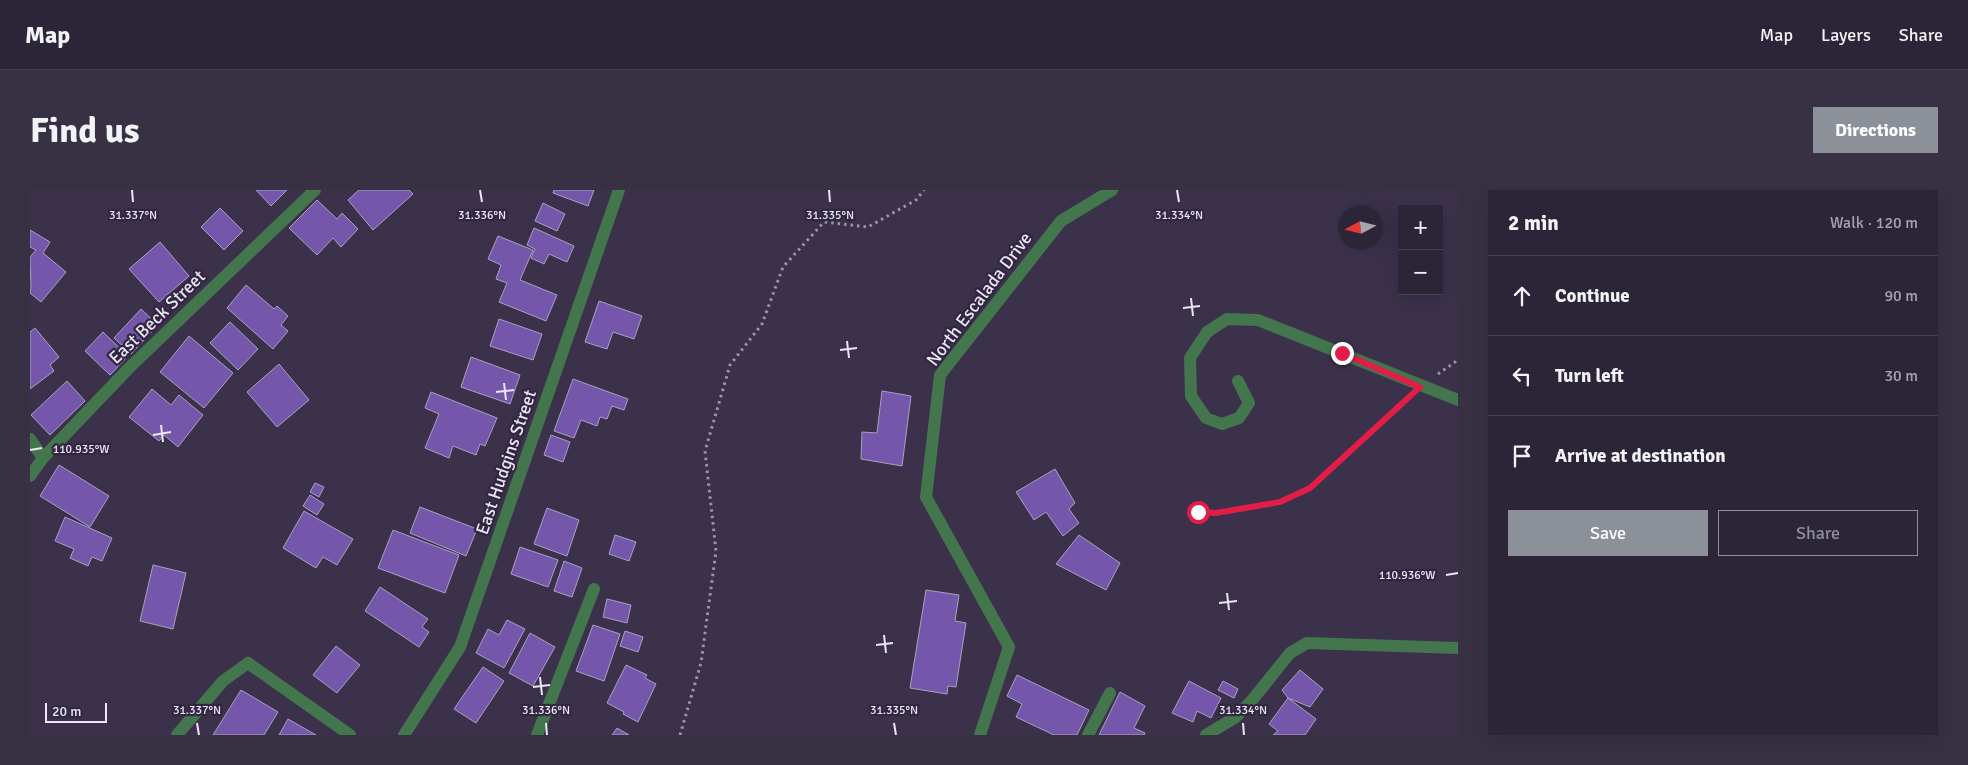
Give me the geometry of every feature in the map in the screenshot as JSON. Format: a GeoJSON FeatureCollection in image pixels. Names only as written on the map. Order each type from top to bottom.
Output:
{"type":"FeatureCollection","features":[{"type":"Feature","properties":{"kind":"street","name":"East Beck Street"},"geometry":{"type":"LineString","coordinates":[[30,476],[43,458],[129,368],[315,190]]}},
{"type":"Feature","properties":{"kind":"street","name":"East Hudgins Street"},"geometry":{"type":"LineString","coordinates":[[404,735],[460,647],[619,190]]}},
{"type":"Feature","properties":{"kind":"street","name":"North Escalada Drive"},"geometry":{"type":"LineString","coordinates":[[980,735],[1009,647],[926,497],[940,375],[1060,221],[1112,190]]}},
{"type":"Feature","properties":{"kind":"street"},"geometry":{"type":"LineString","coordinates":[[1238,381],[1249,403],[1240,418],[1222,424],[1206,418],[1191,396],[1190,358],[1207,332],[1227,319],[1258,320],[1342,353],[1420,387],[1458,400]]}},
{"type":"Feature","properties":{"kind":"street"},"geometry":{"type":"LineString","coordinates":[[30,440],[43,458]]}},
{"type":"Feature","properties":{"kind":"street"},"geometry":{"type":"LineString","coordinates":[[537,735],[594,589]]}},
{"type":"Feature","properties":{"kind":"street"},"geometry":{"type":"LineString","coordinates":[[1206,735],[1236,717],[1254,699],[1290,653],[1307,644],[1458,648]]}},
{"type":"Feature","properties":{"kind":"street"},"geometry":{"type":"LineString","coordinates":[[177,735],[223,681],[248,663],[350,735]]}},
{"type":"Feature","properties":{"kind":"street"},"geometry":{"type":"LineString","coordinates":[[1088,735],[1110,693]]}},
{"type":"Feature","properties":{"kind":"path"},"geometry":{"type":"LineString","coordinates":[[680,735],[701,664],[716,551],[705,451],[730,365],[762,324],[782,267],[824,222],[868,228],[916,200],[924,190]]}},
{"type":"Feature","properties":{"kind":"path"},"geometry":{"type":"LineString","coordinates":[[1198,512],[1216,513],[1280,502],[1310,488],[1420,387],[1458,360]]}},
{"type":"Feature","properties":{"kind":"building"},"geometry":{"type":"Polygon","coordinates":[[[256,190],[287,190],[271,206],[256,190]]]}},
{"type":"Feature","properties":{"kind":"building"},"geometry":{"type":"Polygon","coordinates":[[[359,190],[409,190],[413,194],[373,230],[348,200],[359,190]]]}},
{"type":"Feature","properties":{"kind":"building"},"geometry":{"type":"Polygon","coordinates":[[[554,190],[594,190],[588,206],[553,193],[554,190]]]}},
{"type":"Feature","properties":{"kind":"building"},"geometry":{"type":"Polygon","coordinates":[[[317,200],[337,219],[342,213],[358,229],[341,247],[333,238],[317,255],[289,228],[317,200]]]}},
{"type":"Feature","properties":{"kind":"building"},"geometry":{"type":"Polygon","coordinates":[[[543,203],[565,214],[557,231],[535,221],[543,203]]]}},
{"type":"Feature","properties":{"kind":"building"},"geometry":{"type":"Polygon","coordinates":[[[220,208],[243,231],[224,250],[201,227],[220,208]]]}},
{"type":"Feature","properties":{"kind":"building"},"geometry":{"type":"Polygon","coordinates":[[[534,228],[574,246],[567,262],[549,254],[544,264],[531,258],[535,249],[527,245],[534,228]]]}},
{"type":"Feature","properties":{"kind":"building"},"geometry":{"type":"Polygon","coordinates":[[[30,230],[50,242],[43,253],[66,272],[41,302],[30,293],[30,257],[36,250],[30,247],[30,230]]]}},
{"type":"Feature","properties":{"kind":"building"},"geometry":{"type":"Polygon","coordinates":[[[498,236],[533,250],[520,280],[557,295],[546,321],[499,302],[507,283],[496,279],[501,265],[488,259],[498,236]]]}},
{"type":"Feature","properties":{"kind":"building"},"geometry":{"type":"Polygon","coordinates":[[[160,242],[189,276],[159,302],[129,269],[160,242]]]}},
{"type":"Feature","properties":{"kind":"building"},"geometry":{"type":"Polygon","coordinates":[[[246,285],[274,309],[277,306],[288,316],[281,325],[288,331],[273,349],[227,308],[246,285]]]}},
{"type":"Feature","properties":{"kind":"building"},"geometry":{"type":"Polygon","coordinates":[[[599,301],[642,316],[634,339],[613,332],[607,349],[585,342],[599,301]]]}},
{"type":"Feature","properties":{"kind":"building"},"geometry":{"type":"Polygon","coordinates":[[[141,309],[158,325],[131,354],[114,338],[141,309]]]}},
{"type":"Feature","properties":{"kind":"building"},"geometry":{"type":"Polygon","coordinates":[[[499,319],[542,334],[533,360],[490,346],[499,319]]]}},
{"type":"Feature","properties":{"kind":"building"},"geometry":{"type":"Polygon","coordinates":[[[230,322],[258,349],[238,370],[210,343],[230,322]]]}},
{"type":"Feature","properties":{"kind":"building"},"geometry":{"type":"Polygon","coordinates":[[[35,328],[59,357],[50,365],[54,371],[30,389],[30,332],[35,328]]]}},
{"type":"Feature","properties":{"kind":"building"},"geometry":{"type":"Polygon","coordinates":[[[103,332],[128,356],[110,375],[85,351],[103,332]]]}},
{"type":"Feature","properties":{"kind":"building"},"geometry":{"type":"Polygon","coordinates":[[[189,336],[233,373],[204,408],[160,372],[189,336]]]}},
{"type":"Feature","properties":{"kind":"building"},"geometry":{"type":"Polygon","coordinates":[[[471,357],[520,375],[510,404],[461,387],[471,357]]]}},
{"type":"Feature","properties":{"kind":"building"},"geometry":{"type":"Polygon","coordinates":[[[279,364],[309,400],[277,427],[247,392],[279,364]]]}},
{"type":"Feature","properties":{"kind":"building"},"geometry":{"type":"Polygon","coordinates":[[[573,379],[628,399],[624,410],[612,406],[607,419],[600,417],[597,426],[581,420],[574,438],[554,431],[573,379]]]}},
{"type":"Feature","properties":{"kind":"building"},"geometry":{"type":"Polygon","coordinates":[[[67,381],[85,401],[50,435],[31,415],[67,381]]]}},
{"type":"Feature","properties":{"kind":"building"},"geometry":{"type":"Polygon","coordinates":[[[152,389],[171,405],[179,395],[203,415],[178,447],[164,435],[159,441],[129,417],[152,389]]]}},
{"type":"Feature","properties":{"kind":"building"},"geometry":{"type":"Polygon","coordinates":[[[882,391],[911,396],[902,466],[861,459],[862,432],[877,433],[882,391]]]}},
{"type":"Feature","properties":{"kind":"building"},"geometry":{"type":"Polygon","coordinates":[[[431,392],[497,418],[485,446],[480,444],[476,455],[453,446],[449,458],[425,448],[439,414],[425,408],[431,392]]]}},
{"type":"Feature","properties":{"kind":"building"},"geometry":{"type":"Polygon","coordinates":[[[551,435],[570,442],[563,462],[544,455],[551,435]]]}},
{"type":"Feature","properties":{"kind":"building"},"geometry":{"type":"Polygon","coordinates":[[[59,465],[109,496],[90,527],[40,496],[59,465]]]}},
{"type":"Feature","properties":{"kind":"building"},"geometry":{"type":"Polygon","coordinates":[[[1055,469],[1075,503],[1069,509],[1079,523],[1063,536],[1046,512],[1034,520],[1016,492],[1055,469]]]}},
{"type":"Feature","properties":{"kind":"building"},"geometry":{"type":"Polygon","coordinates":[[[315,483],[324,487],[319,497],[310,492],[315,483]]]}},
{"type":"Feature","properties":{"kind":"building"},"geometry":{"type":"Polygon","coordinates":[[[310,495],[324,504],[317,515],[303,506],[310,495]]]}},
{"type":"Feature","properties":{"kind":"building"},"geometry":{"type":"Polygon","coordinates":[[[420,507],[477,529],[466,556],[410,533],[420,507]]]}},
{"type":"Feature","properties":{"kind":"building"},"geometry":{"type":"Polygon","coordinates":[[[547,508],[579,520],[567,556],[534,544],[547,508]]]}},
{"type":"Feature","properties":{"kind":"building"},"geometry":{"type":"Polygon","coordinates":[[[304,511],[353,539],[337,565],[323,557],[316,568],[283,548],[304,511]]]}},
{"type":"Feature","properties":{"kind":"building"},"geometry":{"type":"Polygon","coordinates":[[[65,517],[112,538],[102,561],[92,557],[88,566],[70,558],[74,549],[55,541],[65,517]]]}},
{"type":"Feature","properties":{"kind":"building"},"geometry":{"type":"Polygon","coordinates":[[[393,530],[459,555],[445,593],[378,568],[393,530]]]}},
{"type":"Feature","properties":{"kind":"building"},"geometry":{"type":"Polygon","coordinates":[[[615,535],[636,542],[629,561],[609,554],[615,535]]]}},
{"type":"Feature","properties":{"kind":"building"},"geometry":{"type":"Polygon","coordinates":[[[1079,535],[1120,563],[1106,590],[1056,564],[1079,535]]]}},
{"type":"Feature","properties":{"kind":"building"},"geometry":{"type":"Polygon","coordinates":[[[520,547],[558,560],[548,587],[511,574],[520,547]]]}},
{"type":"Feature","properties":{"kind":"building"},"geometry":{"type":"Polygon","coordinates":[[[564,561],[582,568],[572,597],[554,591],[564,561]]]}},
{"type":"Feature","properties":{"kind":"building"},"geometry":{"type":"Polygon","coordinates":[[[153,565],[186,573],[173,629],[140,621],[153,565]]]}},
{"type":"Feature","properties":{"kind":"building"},"geometry":{"type":"Polygon","coordinates":[[[380,587],[428,619],[422,627],[429,632],[419,647],[365,611],[380,587]]]}},
{"type":"Feature","properties":{"kind":"building"},"geometry":{"type":"Polygon","coordinates":[[[926,590],[959,595],[955,621],[966,623],[956,687],[948,686],[947,694],[910,688],[926,590]]]}},
{"type":"Feature","properties":{"kind":"building"},"geometry":{"type":"Polygon","coordinates":[[[607,599],[631,605],[627,623],[603,617],[607,599]]]}},
{"type":"Feature","properties":{"kind":"building"},"geometry":{"type":"Polygon","coordinates":[[[507,620],[525,629],[504,668],[476,653],[488,629],[499,635],[507,620]]]}},
{"type":"Feature","properties":{"kind":"building"},"geometry":{"type":"Polygon","coordinates":[[[593,625],[620,634],[604,681],[576,671],[593,625]]]}},
{"type":"Feature","properties":{"kind":"building"},"geometry":{"type":"Polygon","coordinates":[[[625,631],[643,637],[638,652],[620,646],[625,631]]]}},
{"type":"Feature","properties":{"kind":"building"},"geometry":{"type":"Polygon","coordinates":[[[530,633],[555,647],[533,686],[509,673],[530,633]]]}},
{"type":"Feature","properties":{"kind":"building"},"geometry":{"type":"Polygon","coordinates":[[[336,646],[360,665],[337,693],[313,675],[336,646]]]}},
{"type":"Feature","properties":{"kind":"building"},"geometry":{"type":"Polygon","coordinates":[[[626,665],[647,675],[645,678],[656,684],[638,722],[607,703],[626,665]]]}},
{"type":"Feature","properties":{"kind":"building"},"geometry":{"type":"Polygon","coordinates":[[[483,667],[504,681],[476,723],[454,709],[483,667]]]}},
{"type":"Feature","properties":{"kind":"building"},"geometry":{"type":"Polygon","coordinates":[[[1300,670],[1323,689],[1310,707],[1288,698],[1282,690],[1300,670]]]}},
{"type":"Feature","properties":{"kind":"building"},"geometry":{"type":"Polygon","coordinates":[[[1017,675],[1089,710],[1077,735],[1054,735],[1016,717],[1022,704],[1007,696],[1017,675]]]}},
{"type":"Feature","properties":{"kind":"building"},"geometry":{"type":"Polygon","coordinates":[[[1189,681],[1221,698],[1211,718],[1197,711],[1193,722],[1172,713],[1189,681]]]}},
{"type":"Feature","properties":{"kind":"building"},"geometry":{"type":"Polygon","coordinates":[[[1223,681],[1238,689],[1234,698],[1218,690],[1223,681]]]}},
{"type":"Feature","properties":{"kind":"building"},"geometry":{"type":"Polygon","coordinates":[[[241,690],[278,712],[264,735],[213,735],[241,690]]]}},
{"type":"Feature","properties":{"kind":"building"},"geometry":{"type":"Polygon","coordinates":[[[1120,692],[1145,706],[1134,728],[1145,733],[1144,735],[1099,735],[1120,692]]]}},
{"type":"Feature","properties":{"kind":"building"},"geometry":{"type":"Polygon","coordinates":[[[1288,698],[1316,719],[1305,735],[1273,735],[1278,731],[1269,724],[1288,698]]]}},
{"type":"Feature","properties":{"kind":"building"},"geometry":{"type":"Polygon","coordinates":[[[288,719],[316,735],[279,735],[288,719]]]}},
{"type":"Feature","properties":{"kind":"building"},"geometry":{"type":"Polygon","coordinates":[[[617,728],[629,735],[612,735],[617,728]]]}},
{"type":"Feature","properties":{"kind":"route"},"geometry":{"type":"LineString","coordinates":[[1198,512],[1216,513],[1280,502],[1310,488],[1420,387],[1342,353]]}}]}
